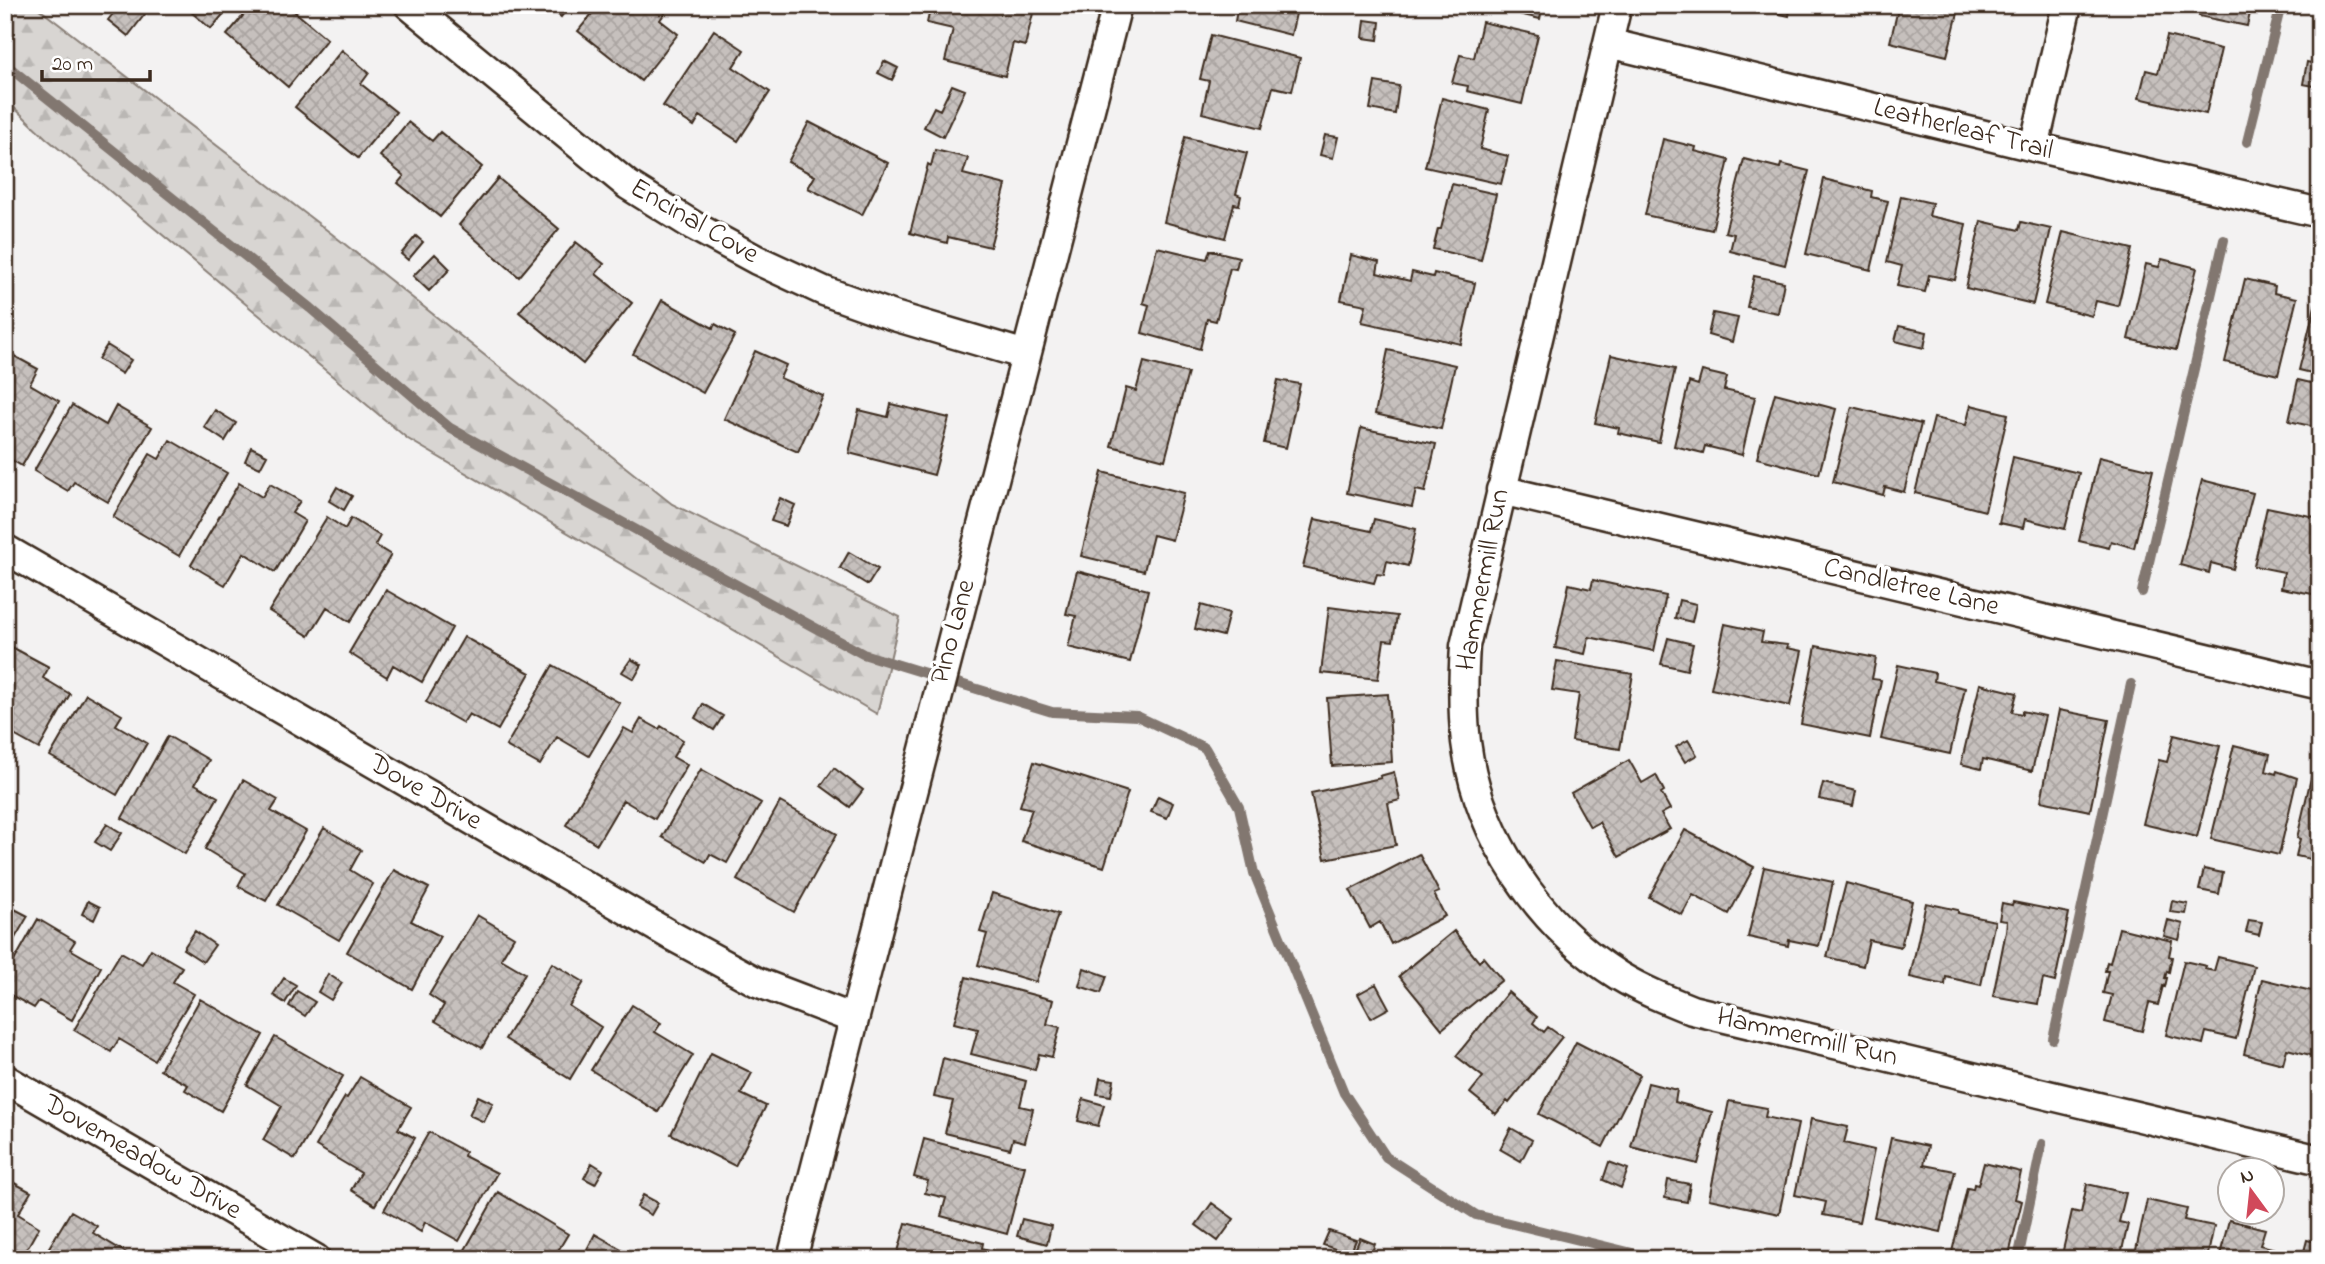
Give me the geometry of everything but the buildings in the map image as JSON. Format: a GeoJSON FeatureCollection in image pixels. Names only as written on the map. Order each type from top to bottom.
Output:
{"type":"FeatureCollection","features":[{"type":"Feature","properties":{"kind":"street","name":"Encinal Cove"},"geometry":{"type":"LineString","coordinates":[[409,5],[628,185],[694,226],[757,260],[824,291],[894,316],[1026,355]]}},
{"type":"Feature","properties":{"kind":"street","name":"Pino Lane"},"geometry":{"type":"LineString","coordinates":[[792,1259],[1117,5]]}},
{"type":"Feature","properties":{"kind":"street","name":"Hammermill Run"},"geometry":{"type":"LineString","coordinates":[[1616,5],[1465,646],[1462,692],[1466,743],[1475,784],[1491,828],[1515,872],[1535,901],[1591,956],[1651,994],[1692,1010],[2320,1160]]}},
{"type":"Feature","properties":{"kind":"street"},"geometry":{"type":"LineString","coordinates":[[2034,148],[2067,5]]}},
{"type":"Feature","properties":{"kind":"street","name":"Leatherleaf Trail"},"geometry":{"type":"LineString","coordinates":[[1608,43],[2034,148],[2320,213]]}},
{"type":"Feature","properties":{"kind":"street","name":"Candletree Lane"},"geometry":{"type":"LineString","coordinates":[[1501,490],[2320,685]]}},
{"type":"Feature","properties":{"kind":"street","name":"Dove Drive"},"geometry":{"type":"LineString","coordinates":[[5,549],[672,936],[757,982],[854,1019]]}},
{"type":"Feature","properties":{"kind":"street","name":"Dovemeadow Drive"},"geometry":{"type":"LineString","coordinates":[[5,1079],[316,1259]]}},
{"type":"Feature","properties":{"kind":"green space"},"geometry":{"type":"Polygon","coordinates":[[[5,5],[34,5],[332,234],[672,504],[900,617],[877,714],[408,439],[46,138],[5,99],[5,5]]]}},
{"type":"Feature","properties":{"kind":"waterway"},"geometry":{"type":"LineString","coordinates":[[2247,142],[2281,5]]}},
{"type":"Feature","properties":{"kind":"waterway"},"geometry":{"type":"LineString","coordinates":[[5,64],[310,308],[450,428],[863,654],[1052,712],[1137,716],[1205,748],[1239,807],[1254,873],[1344,1093],[1386,1157],[1476,1215],[1657,1259]]}},
{"type":"Feature","properties":{"kind":"waterway"},"geometry":{"type":"LineString","coordinates":[[2142,592],[2224,240]]}},
{"type":"Feature","properties":{"kind":"waterway"},"geometry":{"type":"LineString","coordinates":[[2053,1039],[2131,684]]}},
{"type":"Feature","properties":{"kind":"waterway"},"geometry":{"type":"LineString","coordinates":[[2018,1259],[2042,1144]]}}]}
